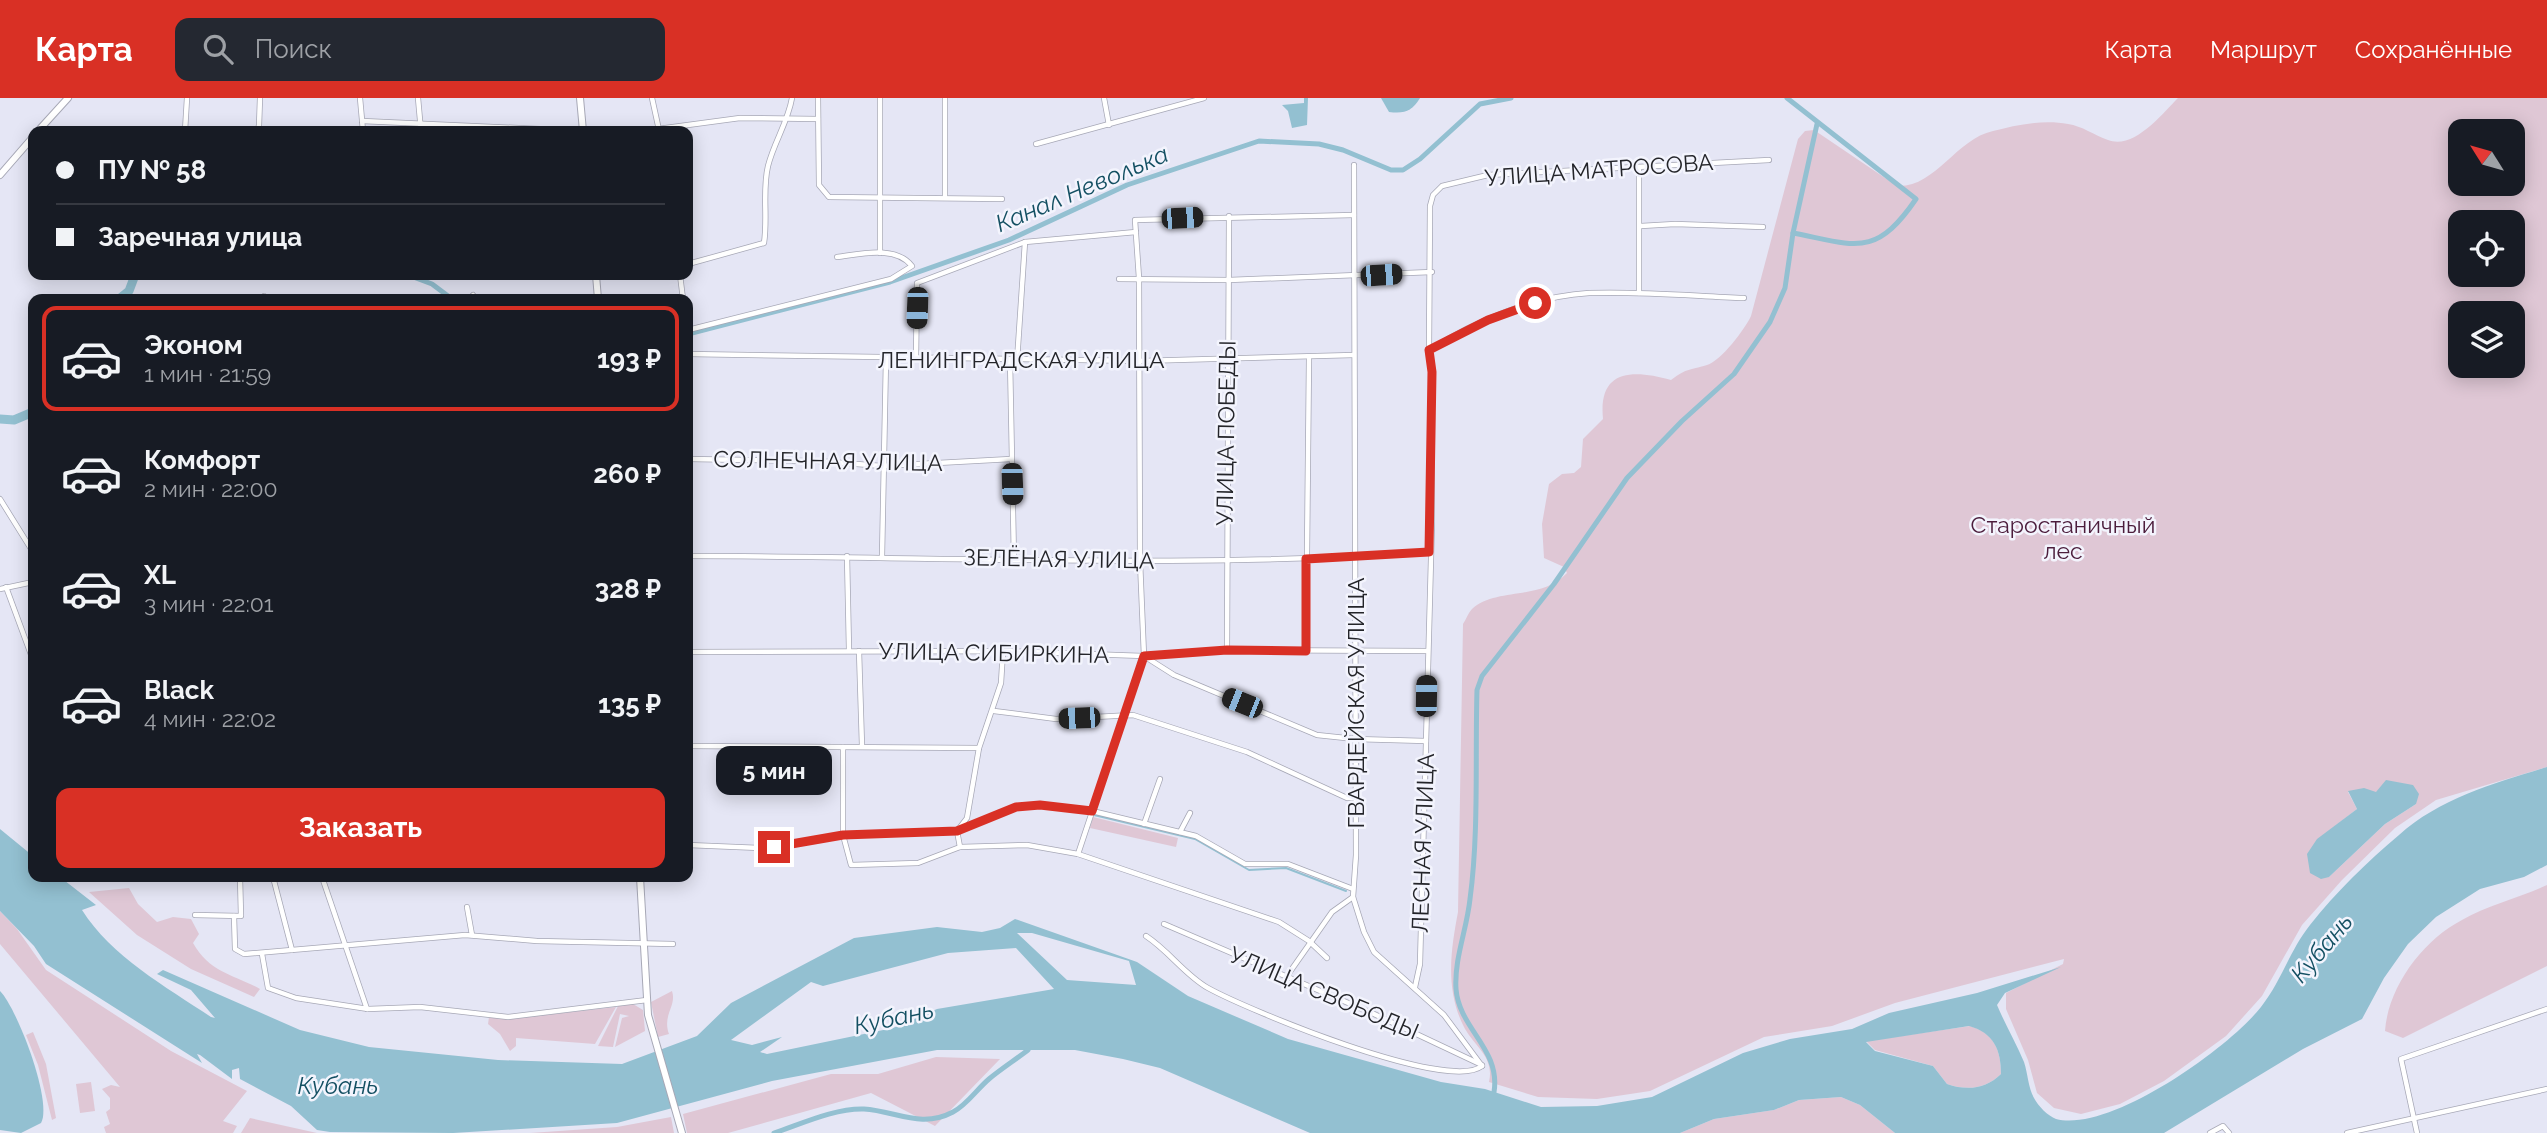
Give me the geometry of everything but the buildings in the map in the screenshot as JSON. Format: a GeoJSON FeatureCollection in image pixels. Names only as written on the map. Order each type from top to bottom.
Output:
{"type":"FeatureCollection","features":[{"type":"Feature","properties":{"kind":"main road"},"geometry":{"type":"LineString","coordinates":[[43,126],[68,98]]}},
{"type":"Feature","properties":{"kind":"main road"},"geometry":{"type":"LineString","coordinates":[[579,98],[582,126]]}},
{"type":"Feature","properties":{"kind":"main road"},"geometry":{"type":"LineString","coordinates":[[0,175],[28,143]]}},
{"type":"Feature","properties":{"kind":"main road"},"geometry":{"type":"LineString","coordinates":[[640,882],[647,1000],[653,1036],[682,1133]]}},
{"type":"Feature","properties":{"kind":"street"},"geometry":{"type":"LineString","coordinates":[[185,126],[187,98]]}},
{"type":"Feature","properties":{"kind":"street"},"geometry":{"type":"LineString","coordinates":[[259,126],[260,98]]}},
{"type":"Feature","properties":{"kind":"street"},"geometry":{"type":"LineString","coordinates":[[360,98],[362,126]]}},
{"type":"Feature","properties":{"kind":"street"},"geometry":{"type":"LineString","coordinates":[[418,98],[421,125]]}},
{"type":"Feature","properties":{"kind":"street"},"geometry":{"type":"LineString","coordinates":[[652,98],[658,126]]}},
{"type":"Feature","properties":{"kind":"street"},"geometry":{"type":"LineString","coordinates":[[693,263],[764,243],[764,193],[768,166],[789,117],[792,98]]}},
{"type":"Feature","properties":{"kind":"street"},"geometry":{"type":"LineString","coordinates":[[818,98],[821,191],[829,197],[1002,199]]}},
{"type":"Feature","properties":{"kind":"street"},"geometry":{"type":"LineString","coordinates":[[880,98],[880,253]]}},
{"type":"Feature","properties":{"kind":"street"},"geometry":{"type":"LineString","coordinates":[[945,98],[945,197]]}},
{"type":"Feature","properties":{"kind":"street"},"geometry":{"type":"LineString","coordinates":[[1104,98],[1109,125]]}},
{"type":"Feature","properties":{"kind":"street"},"geometry":{"type":"LineString","coordinates":[[1036,144],[1204,98]]}},
{"type":"Feature","properties":{"kind":"street"},"geometry":{"type":"LineString","coordinates":[[686,126],[740,118],[818,118]]}},
{"type":"Feature","properties":{"kind":"street"},"geometry":{"type":"LineString","coordinates":[[362,121],[448,126]]}},
{"type":"Feature","properties":{"kind":"street","name":"УЛИЦА МАТРОСОВА"},"geometry":{"type":"LineString","coordinates":[[1433,195],[1442,186],[1488,175],[1769,160]]}},
{"type":"Feature","properties":{"kind":"street","name":"ГВАРДЕЙСКАЯ УЛИЦА"},"geometry":{"type":"LineString","coordinates":[[1354,165],[1356,798],[1353,897],[1364,932],[1374,952],[1444,1015],[1482,1066]]}},
{"type":"Feature","properties":{"kind":"street"},"geometry":{"type":"LineString","coordinates":[[1639,167],[1639,293]]}},
{"type":"Feature","properties":{"kind":"street","name":"ЛЕСНАЯ УЛИЦА"},"geometry":{"type":"LineString","coordinates":[[1415,987],[1420,964],[1426,741],[1432,372],[1429,350],[1432,272],[1430,206],[1433,195]]}},
{"type":"Feature","properties":{"kind":"street"},"geometry":{"type":"LineString","coordinates":[[1078,854],[1144,656],[1140,561],[1141,361],[1135,220],[1354,215]]}},
{"type":"Feature","properties":{"kind":"street","name":"УЛИЦА ПОБЕДЫ"},"geometry":{"type":"LineString","coordinates":[[1227,650],[1225,559],[1229,216]]}},
{"type":"Feature","properties":{"kind":"street"},"geometry":{"type":"LineString","coordinates":[[1641,226],[1675,224],[1763,227]]}},
{"type":"Feature","properties":{"kind":"street"},"geometry":{"type":"LineString","coordinates":[[916,359],[917,283],[1025,242],[1136,232]]}},
{"type":"Feature","properties":{"kind":"street"},"geometry":{"type":"LineString","coordinates":[[1017,360],[1025,242]]}},
{"type":"Feature","properties":{"kind":"street"},"geometry":{"type":"LineString","coordinates":[[693,329],[891,279],[912,266],[901,255],[880,253],[838,257]]}},
{"type":"Feature","properties":{"kind":"street"},"geometry":{"type":"LineString","coordinates":[[1119,279],[1228,280],[1432,272]]}},
{"type":"Feature","properties":{"kind":"street"},"geometry":{"type":"LineString","coordinates":[[1429,350],[1488,320],[1535,303],[1588,293],[1744,298]]}},
{"type":"Feature","properties":{"kind":"street","name":"ЛЕНИНГРАДСКАЯ УЛИЦА"},"geometry":{"type":"LineString","coordinates":[[693,354],[1141,361],[1309,359],[1354,355]]}},
{"type":"Feature","properties":{"kind":"street"},"geometry":{"type":"LineString","coordinates":[[882,556],[886,359]]}},
{"type":"Feature","properties":{"kind":"street"},"geometry":{"type":"LineString","coordinates":[[1306,651],[1309,359]]}},
{"type":"Feature","properties":{"kind":"street"},"geometry":{"type":"LineString","coordinates":[[1010,360],[1014,560]]}},
{"type":"Feature","properties":{"kind":"street","name":"СОЛНЕЧНАЯ УЛИЦА"},"geometry":{"type":"LineString","coordinates":[[693,459],[818,460],[882,467],[1011,459]]}},
{"type":"Feature","properties":{"kind":"street"},"geometry":{"type":"LineString","coordinates":[[0,499],[28,544]]}},
{"type":"Feature","properties":{"kind":"street","name":"ЗЕЛЁНАЯ УЛИЦА"},"geometry":{"type":"LineString","coordinates":[[693,556],[882,556],[1140,561],[1306,559],[1429,552]]}},
{"type":"Feature","properties":{"kind":"street"},"geometry":{"type":"LineString","coordinates":[[847,556],[849,650]]}},
{"type":"Feature","properties":{"kind":"street"},"geometry":{"type":"LineString","coordinates":[[0,589],[28,583]]}},
{"type":"Feature","properties":{"kind":"street"},"geometry":{"type":"LineString","coordinates":[[6,587],[28,646]]}},
{"type":"Feature","properties":{"kind":"street","name":"УЛИЦА СИБИРКИНА"},"geometry":{"type":"LineString","coordinates":[[693,652],[1003,651],[1144,656],[1227,650],[1427,651]]}},
{"type":"Feature","properties":{"kind":"street"},"geometry":{"type":"LineString","coordinates":[[957,831],[967,818],[979,748],[994,711],[1003,651]]}},
{"type":"Feature","properties":{"kind":"street"},"geometry":{"type":"LineString","coordinates":[[859,652],[862,746]]}},
{"type":"Feature","properties":{"kind":"street"},"geometry":{"type":"LineString","coordinates":[[1144,656],[1174,675],[1308,732],[1355,739],[1426,741]]}},
{"type":"Feature","properties":{"kind":"street"},"geometry":{"type":"LineString","coordinates":[[994,711],[1056,719],[1133,715],[1247,752],[1347,798],[1356,798]]}},
{"type":"Feature","properties":{"kind":"street"},"geometry":{"type":"LineString","coordinates":[[693,746],[979,748]]}},
{"type":"Feature","properties":{"kind":"street"},"geometry":{"type":"LineString","coordinates":[[843,747],[843,835],[851,865],[859,867],[918,863],[961,847],[1027,845],[1078,854],[1279,922],[1309,941],[1327,958]]}},
{"type":"Feature","properties":{"kind":"street"},"geometry":{"type":"LineString","coordinates":[[1144,824],[1160,779]]}},
{"type":"Feature","properties":{"kind":"street"},"geometry":{"type":"LineString","coordinates":[[693,845],[760,848],[843,835],[957,831],[1016,807],[1040,805],[1092,811],[1196,835],[1245,864],[1255,867],[1288,864],[1353,889]]}},
{"type":"Feature","properties":{"kind":"street"},"geometry":{"type":"LineString","coordinates":[[1180,832],[1190,813]]}},
{"type":"Feature","properties":{"kind":"street"},"geometry":{"type":"LineString","coordinates":[[957,831],[961,847]]}},
{"type":"Feature","properties":{"kind":"street"},"geometry":{"type":"LineString","coordinates":[[195,915],[241,916],[240,882]]}},
{"type":"Feature","properties":{"kind":"street"},"geometry":{"type":"LineString","coordinates":[[275,882],[292,950]]}},
{"type":"Feature","properties":{"kind":"street"},"geometry":{"type":"LineString","coordinates":[[324,882],[368,1010]]}},
{"type":"Feature","properties":{"kind":"street"},"geometry":{"type":"LineString","coordinates":[[1287,976],[1309,941],[1332,912],[1353,897]]}},
{"type":"Feature","properties":{"kind":"street"},"geometry":{"type":"LineString","coordinates":[[467,907],[472,936]]}},
{"type":"Feature","properties":{"kind":"street"},"geometry":{"type":"LineString","coordinates":[[234,916],[238,953],[262,954],[472,936],[673,944]]}},
{"type":"Feature","properties":{"kind":"street","name":"УЛИЦА СВОБОДЫ"},"geometry":{"type":"LineString","coordinates":[[1164,924],[1287,976],[1482,1066]]}},
{"type":"Feature","properties":{"kind":"street"},"geometry":{"type":"LineString","coordinates":[[1146,936],[1165,948],[1204,986],[1326,1039],[1420,1066],[1459,1072],[1482,1066]]}},
{"type":"Feature","properties":{"kind":"street"},"geometry":{"type":"LineString","coordinates":[[262,954],[268,988],[296,998],[368,1010],[411,1006],[508,1017],[647,1000]]}},
{"type":"Feature","properties":{"kind":"street"},"geometry":{"type":"LineString","coordinates":[[2417,1133],[2401,1059],[2546,1009],[2547,1017]]}},
{"type":"Feature","properties":{"kind":"street"},"geometry":{"type":"LineString","coordinates":[[2347,1133],[2547,1089]]}},
{"type":"Feature","properties":{"kind":"street"},"geometry":{"type":"LineString","coordinates":[[2210,1133],[2223,1126],[2229,1133]]}},
{"type":"Feature","properties":{"kind":"green space","name":"Старостаничный лес"},"geometry":{"type":"Polygon","coordinates":[[[2178,98],[2547,98],[2547,767],[2436,800],[2395,828],[2342,880],[2302,925],[2262,996],[2226,1036],[2164,1081],[2120,1104],[2081,1114],[2054,1108],[2037,1093],[2028,1060],[2006,1009],[2006,993],[2063,964],[2064,959],[1895,1003],[1832,1026],[1764,1037],[1650,1091],[1597,1099],[1538,1097],[1489,1082],[1489,1065],[1486,1058],[1467,1032],[1457,1011],[1451,969],[1458,912],[1463,624],[1472,609],[1482,602],[1545,587],[1567,573],[1564,567],[1544,558],[1542,524],[1549,484],[1562,474],[1574,473],[1581,467],[1583,439],[1603,419],[1606,390],[1621,377],[1632,374],[1671,380],[1685,371],[1713,362],[1738,336],[1751,316],[1798,139],[1805,131],[1814,130],[1897,186],[1911,185],[1923,179],[1968,143],[1993,131],[2049,122],[2073,125],[2118,142],[2128,140],[2156,121],[2178,98]],[[2348,792],[2357,809],[2317,840],[2329,877],[2385,824],[2416,804],[2376,792],[2348,792]]]}},
{"type":"Feature","properties":{"kind":"green space"},"geometry":{"type":"Polygon","coordinates":[[[1093,817],[1178,838],[1176,847],[1090,828],[1093,817]]]}},
{"type":"Feature","properties":{"kind":"green space"},"geometry":{"type":"Polygon","coordinates":[[[2547,885],[2547,966],[2403,1038],[2385,1031],[2388,1014],[2400,982],[2421,952],[2434,940],[2472,915],[2547,885]]]}},
{"type":"Feature","properties":{"kind":"green space"},"geometry":{"type":"Polygon","coordinates":[[[129,888],[138,904],[157,922],[173,917],[191,919],[199,934],[193,943],[200,953],[223,972],[260,989],[254,997],[191,969],[137,935],[89,892],[129,888]]]}},
{"type":"Feature","properties":{"kind":"green space"},"geometry":{"type":"Polygon","coordinates":[[[0,911],[17,929],[46,970],[171,1051],[247,1091],[223,1121],[237,1126],[233,1133],[106,1133],[104,1127],[110,1124],[106,1112],[110,1109],[110,1098],[102,1089],[111,1085],[120,1087],[0,944],[0,911]]]}},
{"type":"Feature","properties":{"kind":"green space"},"geometry":{"type":"Polygon","coordinates":[[[672,991],[673,1001],[667,1021],[669,1034],[658,1037],[651,1002],[672,991]]]}},
{"type":"Feature","properties":{"kind":"green space"},"geometry":{"type":"Polygon","coordinates":[[[633,1004],[643,1010],[645,1031],[615,1047],[622,1018],[629,1016],[620,1014],[613,1047],[598,1046],[618,1006],[633,1004]]]}},
{"type":"Feature","properties":{"kind":"green space"},"geometry":{"type":"Polygon","coordinates":[[[616,1007],[595,1044],[516,1038],[516,1046],[510,1051],[500,1034],[488,1024],[489,1017],[507,1019],[616,1007]]]}},
{"type":"Feature","properties":{"kind":"green space"},"geometry":{"type":"Polygon","coordinates":[[[1970,1026],[1985,1033],[1998,1050],[2001,1074],[1983,1086],[1962,1088],[1947,1084],[1933,1066],[1875,1050],[1866,1041],[1970,1026]]]}},
{"type":"Feature","properties":{"kind":"green space"},"geometry":{"type":"Polygon","coordinates":[[[33,1032],[46,1064],[56,1118],[52,1120],[38,1065],[26,1035],[33,1032]]]}},
{"type":"Feature","properties":{"kind":"green space"},"geometry":{"type":"Polygon","coordinates":[[[936,1057],[1000,1059],[935,1126],[871,1093],[728,1133],[687,1133],[683,1114],[831,1074],[878,1074],[936,1057]]]}},
{"type":"Feature","properties":{"kind":"green space"},"geometry":{"type":"Polygon","coordinates":[[[91,1082],[95,1111],[80,1113],[76,1084],[91,1082]]]}},
{"type":"Feature","properties":{"kind":"green space"},"geometry":{"type":"Polygon","coordinates":[[[1841,1097],[1860,1105],[1895,1133],[1680,1133],[1714,1119],[1774,1110],[1799,1100],[1841,1097]]]}},
{"type":"Feature","properties":{"kind":"green space"},"geometry":{"type":"Polygon","coordinates":[[[671,1117],[674,1133],[530,1133],[617,1127],[671,1117]]]}},
{"type":"Feature","properties":{"kind":"green space"},"geometry":{"type":"Polygon","coordinates":[[[250,1118],[317,1133],[241,1133],[250,1118]]]}},
{"type":"Feature","properties":{"kind":"water"},"geometry":{"type":"Polygon","coordinates":[[[1304,98],[1308,98],[1307,125],[1292,128],[1288,111],[1282,105],[1304,103],[1304,98]]]}},
{"type":"Feature","properties":{"kind":"water"},"geometry":{"type":"Polygon","coordinates":[[[1381,98],[1420,98],[1408,111],[1395,113],[1389,112],[1381,98]]]}},
{"type":"Feature","properties":{"kind":"water","name":"Кубань"},"geometry":{"type":"Polygon","coordinates":[[[2547,767],[2547,865],[2524,877],[2480,889],[2436,917],[2408,944],[2384,978],[2362,1019],[2303,1049],[2164,1133],[1895,1133],[1860,1105],[1841,1097],[1799,1100],[1774,1110],[1714,1119],[1680,1133],[1310,1133],[1160,1068],[1075,1050],[937,1050],[772,1081],[617,1123],[453,1133],[330,1132],[317,1130],[291,1106],[240,1079],[239,1068],[232,1070],[232,1079],[197,1054],[202,1063],[46,964],[34,946],[0,911],[0,829],[28,852],[28,882],[66,882],[96,905],[82,910],[108,942],[140,970],[211,1017],[215,1018],[191,990],[157,974],[163,970],[300,1030],[369,1047],[498,1060],[622,1064],[697,1036],[731,1003],[854,938],[937,927],[982,932],[1000,928],[1015,919],[1137,962],[1188,996],[1288,1039],[1441,1082],[1485,1089],[1541,1107],[1597,1106],[1652,1097],[1743,1053],[1790,1039],[1852,1029],[1889,1013],[1977,993],[2061,967],[2005,993],[1997,1005],[2024,1062],[2030,1089],[2038,1104],[2056,1119],[2079,1120],[2136,1101],[2167,1084],[2223,1044],[2261,1007],[2303,935],[2341,889],[2415,822],[2450,801],[2547,767]],[[1017,933],[1067,980],[1136,985],[1129,961],[1032,933],[1017,933]],[[1016,948],[948,953],[823,986],[811,982],[731,1040],[752,1045],[782,1037],[760,1052],[767,1054],[893,1028],[937,1009],[1054,989],[1016,948]],[[1969,1026],[1866,1042],[1875,1051],[1933,1066],[1947,1084],[1969,1088],[1983,1086],[2001,1074],[2000,1057],[1985,1033],[1969,1026]]]}},
{"type":"Feature","properties":{"kind":"water"},"geometry":{"type":"Polygon","coordinates":[[[2386,780],[2413,785],[2419,794],[2416,804],[2385,824],[2329,877],[2321,879],[2310,873],[2307,854],[2317,839],[2357,809],[2348,791],[2364,788],[2376,792],[2386,780]]]}},
{"type":"Feature","properties":{"kind":"water"},"geometry":{"type":"Polygon","coordinates":[[[0,991],[24,1035],[42,1096],[41,1123],[21,1133],[0,1130],[0,991]]]}},
{"type":"Feature","properties":{"kind":"waterway","name":"Канал Неволька"},"geometry":{"type":"LineString","coordinates":[[693,333],[890,282],[1009,240],[1127,185],[1259,141],[1319,144],[1343,150],[1391,170],[1403,170],[1420,159],[1480,104],[1511,98]]}},
{"type":"Feature","properties":{"kind":"waterway","name":"Канал Неволька"},"geometry":{"type":"LineString","coordinates":[[1787,98],[1916,199],[1888,231],[1862,243],[1833,241],[1793,233]]}},
{"type":"Feature","properties":{"kind":"waterway"},"geometry":{"type":"LineString","coordinates":[[1494,1092],[1491,1063],[1464,1016],[1456,989],[1457,967],[1473,874],[1477,690],[1482,676],[1554,584],[1627,478],[1682,421],[1734,374],[1770,322],[1785,288],[1793,233],[1817,124]]}},
{"type":"Feature","properties":{"kind":"waterway"},"geometry":{"type":"LineString","coordinates":[[125,294],[133,280]]}},
{"type":"Feature","properties":{"kind":"waterway","name":"Канал Неволька"},"geometry":{"type":"LineString","coordinates":[[421,280],[445,294]]}},
{"type":"Feature","properties":{"kind":"waterway"},"geometry":{"type":"LineString","coordinates":[[0,419],[14,420],[28,414]]}},
{"type":"Feature","properties":{"kind":"waterway"},"geometry":{"type":"LineString","coordinates":[[1094,815],[1195,839],[1249,870],[1286,868],[1346,891]]}},
{"type":"Feature","properties":{"kind":"waterway"},"geometry":{"type":"LineString","coordinates":[[774,1133],[818,1117],[853,1109],[876,1110],[919,1119],[941,1117],[958,1109],[989,1079],[1028,1050]]}},
{"type":"Feature","properties":{"kind":"route"},"geometry":{"type":"LineString","coordinates":[[774,847],[843,835],[904,830],[957,831],[1016,807],[1040,805],[1092,811],[1144,656],[1227,650],[1306,651],[1306,559],[1429,552],[1432,522],[1432,372],[1429,350],[1488,320],[1535,303]]}}]}
